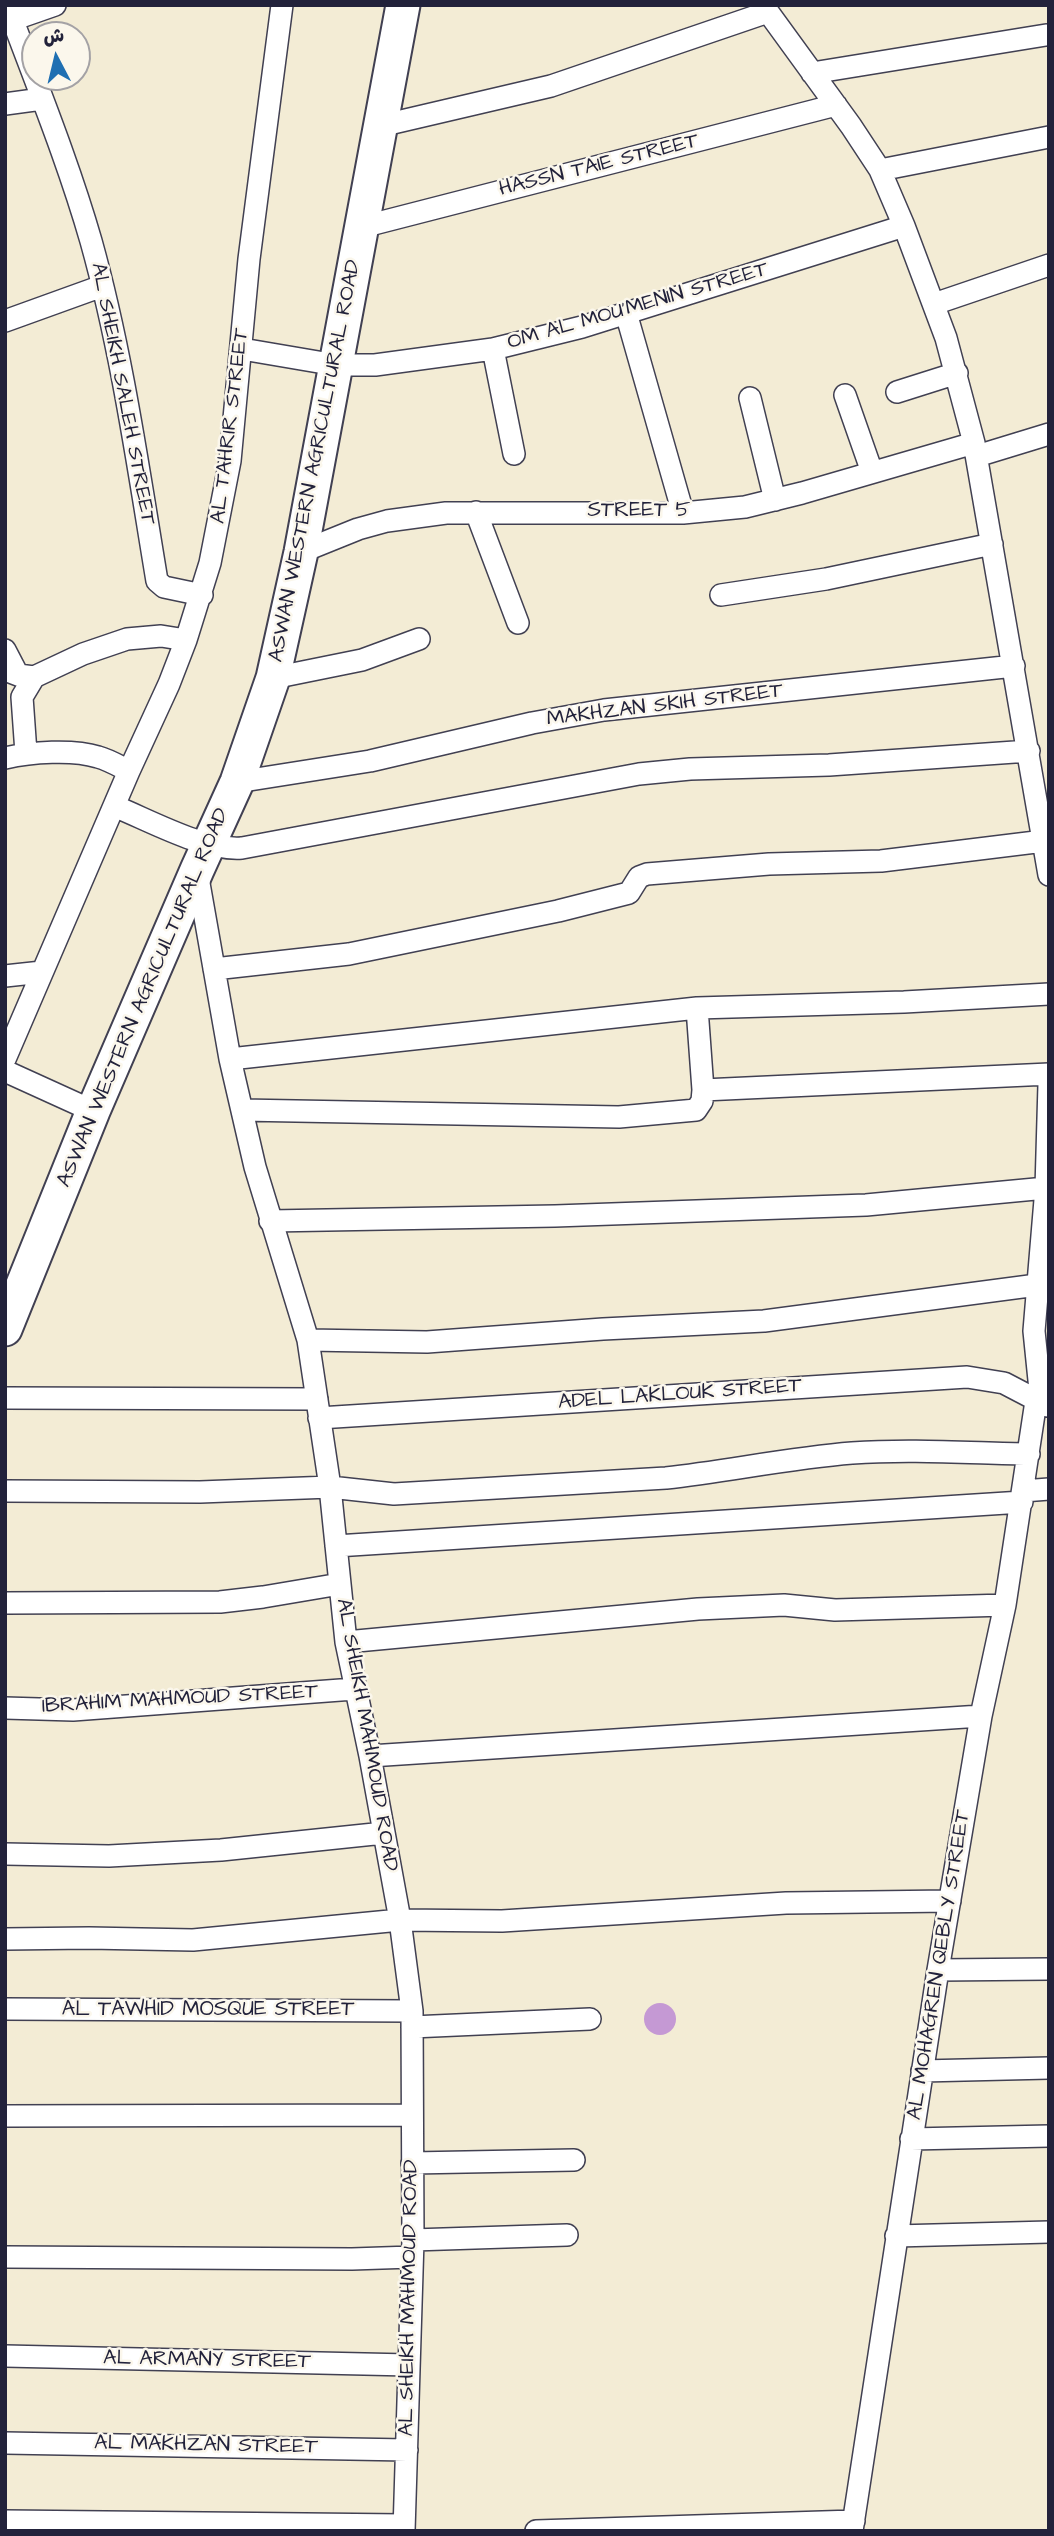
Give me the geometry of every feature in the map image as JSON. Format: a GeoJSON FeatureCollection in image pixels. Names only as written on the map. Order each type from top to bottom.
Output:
{"type":"FeatureCollection","features":[{"type":"Feature","properties":{"kind":"main road","name":"ASWAN WESTERN AGRICULTURAL ROAD"},"geometry":{"type":"LineString","coordinates":[[5,1329],[93,1111],[237,782],[272,678],[301,552],[403,5]]}},
{"type":"Feature","properties":{"kind":"street"},"geometry":{"type":"LineString","coordinates":[[10,13],[55,5]]}},
{"type":"Feature","properties":{"kind":"street","name":"AL TAHRIR STREET"},"geometry":{"type":"LineString","coordinates":[[6,1060],[164,695],[202,595],[226,486],[251,248],[282,5]]}},
{"type":"Feature","properties":{"kind":"street"},"geometry":{"type":"LineString","coordinates":[[380,126],[551,86],[765,9],[880,170],[934,304],[957,373],[976,449],[1049,875]]}},
{"type":"Feature","properties":{"kind":"street","name":"AL SHEIKH SALEH STREET"},"geometry":{"type":"LineString","coordinates":[[10,13],[87,228],[124,384],[157,581],[164,587],[202,595]]}},
{"type":"Feature","properties":{"kind":"street"},"geometry":{"type":"LineString","coordinates":[[812,73],[1046,35]]}},
{"type":"Feature","properties":{"kind":"street"},"geometry":{"type":"LineString","coordinates":[[5,104],[42,99]]}},
{"type":"Feature","properties":{"kind":"street","name":"HASSN TAIE STREET"},"geometry":{"type":"LineString","coordinates":[[362,227],[836,105]]}},
{"type":"Feature","properties":{"kind":"street"},"geometry":{"type":"LineString","coordinates":[[880,170],[1049,137]]}},
{"type":"Feature","properties":{"kind":"street","name":"OM AL MOU'MENIN STREET"},"geometry":{"type":"LineString","coordinates":[[242,349],[336,365],[402,362],[493,349],[538,339],[626,313],[904,226]]}},
{"type":"Feature","properties":{"kind":"street"},"geometry":{"type":"LineString","coordinates":[[934,304],[1049,265]]}},
{"type":"Feature","properties":{"kind":"street"},"geometry":{"type":"LineString","coordinates":[[5,321],[102,286]]}},
{"type":"Feature","properties":{"kind":"street"},"geometry":{"type":"LineString","coordinates":[[626,313],[683,513]]}},
{"type":"Feature","properties":{"kind":"street"},"geometry":{"type":"LineString","coordinates":[[493,349],[514,454]]}},
{"type":"Feature","properties":{"kind":"street"},"geometry":{"type":"LineString","coordinates":[[897,392],[957,373]]}},
{"type":"Feature","properties":{"kind":"street"},"geometry":{"type":"LineString","coordinates":[[845,395],[872,472]]}},
{"type":"Feature","properties":{"kind":"street"},"geometry":{"type":"LineString","coordinates":[[750,398],[775,500]]}},
{"type":"Feature","properties":{"kind":"street","name":"STREET 5"},"geometry":{"type":"LineString","coordinates":[[301,552],[358,529],[436,514],[715,511],[775,500],[872,472],[1049,434]]}},
{"type":"Feature","properties":{"kind":"street"},"geometry":{"type":"LineString","coordinates":[[476,512],[517,623]]}},
{"type":"Feature","properties":{"kind":"street"},"geometry":{"type":"LineString","coordinates":[[721,595],[826,579],[992,544]]}},
{"type":"Feature","properties":{"kind":"street"},"geometry":{"type":"LineString","coordinates":[[19,674],[127,639],[161,636],[187,640]]}},
{"type":"Feature","properties":{"kind":"street"},"geometry":{"type":"LineString","coordinates":[[272,678],[362,660],[419,639]]}},
{"type":"Feature","properties":{"kind":"street"},"geometry":{"type":"LineString","coordinates":[[5,650],[19,674],[26,753]]}},
{"type":"Feature","properties":{"kind":"street","name":"MAKHZAN SKIH STREET"},"geometry":{"type":"LineString","coordinates":[[237,782],[370,761],[531,723],[604,710],[1014,666]]}},
{"type":"Feature","properties":{"kind":"street"},"geometry":{"type":"LineString","coordinates":[[114,806],[203,857],[226,849],[639,774],[690,769],[829,765],[1029,751]]}},
{"type":"Feature","properties":{"kind":"street"},"geometry":{"type":"LineString","coordinates":[[5,758],[26,753],[84,754],[100,757],[129,771]]}},
{"type":"Feature","properties":{"kind":"street"},"geometry":{"type":"LineString","coordinates":[[214,969],[349,954],[558,911],[629,893],[639,877],[647,874],[769,864],[881,861],[1046,846]]}},
{"type":"Feature","properties":{"kind":"street","name":"AL SHEIKH MAHMOUD ROAD"},"geometry":{"type":"LineString","coordinates":[[203,857],[214,969],[230,1059],[270,1221],[308,1340],[330,1487],[346,1642],[400,1920],[412,2019],[412,2248],[404,2528]]}},
{"type":"Feature","properties":{"kind":"street"},"geometry":{"type":"LineString","coordinates":[[5,976],[42,972]]}},
{"type":"Feature","properties":{"kind":"street"},"geometry":{"type":"LineString","coordinates":[[230,1059],[697,1008],[904,1002],[1049,994]]}},
{"type":"Feature","properties":{"kind":"street"},"geometry":{"type":"LineString","coordinates":[[242,1110],[619,1117],[696,1110],[700,1107],[703,1090],[697,1008]]}},
{"type":"Feature","properties":{"kind":"street"},"geometry":{"type":"LineString","coordinates":[[6,1060],[93,1111]]}},
{"type":"Feature","properties":{"kind":"street"},"geometry":{"type":"LineString","coordinates":[[703,1090],[1049,1074]]}},
{"type":"Feature","properties":{"kind":"street"},"geometry":{"type":"LineString","coordinates":[[1042,1399],[1034,1331],[1043,1289],[1049,1084]]}},
{"type":"Feature","properties":{"kind":"street"},"geometry":{"type":"LineString","coordinates":[[270,1221],[866,1205],[1046,1188]]}},
{"type":"Feature","properties":{"kind":"street"},"geometry":{"type":"LineString","coordinates":[[308,1340],[427,1342],[764,1321],[1043,1289]]}},
{"type":"Feature","properties":{"kind":"street"},"geometry":{"type":"LineString","coordinates":[[1042,1399],[1049,1370]]}},
{"type":"Feature","properties":{"kind":"street","name":"ADEL LAKLOUK STREET"},"geometry":{"type":"LineString","coordinates":[[5,1398],[318,1408],[967,1377],[1004,1382],[1042,1399]]}},
{"type":"Feature","properties":{"kind":"street","name":"AL MOHAGREN QEBLY STREET"},"geometry":{"type":"LineString","coordinates":[[853,2526],[938,1970],[981,1716],[1005,1605],[1029,1454],[1042,1399]]}},
{"type":"Feature","properties":{"kind":"street"},"geometry":{"type":"LineString","coordinates":[[5,1491],[186,1492],[330,1487],[394,1494],[666,1478],[803,1457],[856,1453],[1029,1454]]}},
{"type":"Feature","properties":{"kind":"street"},"geometry":{"type":"LineString","coordinates":[[336,1546],[652,1528],[1023,1497],[1049,1489]]}},
{"type":"Feature","properties":{"kind":"street"},"geometry":{"type":"LineString","coordinates":[[5,1603],[220,1602],[340,1584]]}},
{"type":"Feature","properties":{"kind":"street"},"geometry":{"type":"LineString","coordinates":[[346,1642],[698,1609],[783,1605],[835,1610],[1005,1605]]}},
{"type":"Feature","properties":{"kind":"street","name":"IBRAHIM MAHMOUD STREET"},"geometry":{"type":"LineString","coordinates":[[5,1708],[73,1710],[147,1706],[354,1689]]}},
{"type":"Feature","properties":{"kind":"street"},"geometry":{"type":"LineString","coordinates":[[370,1756],[981,1716]]}},
{"type":"Feature","properties":{"kind":"street"},"geometry":{"type":"LineString","coordinates":[[5,1854],[109,1856],[221,1850],[384,1833]]}},
{"type":"Feature","properties":{"kind":"street"},"geometry":{"type":"LineString","coordinates":[[5,1939],[193,1940],[400,1920],[502,1921],[786,1903],[950,1901]]}},
{"type":"Feature","properties":{"kind":"street"},"geometry":{"type":"LineString","coordinates":[[938,1970],[1049,1969]]}},
{"type":"Feature","properties":{"kind":"street","name":"AL TAWHID MOSQUE STREET"},"geometry":{"type":"LineString","coordinates":[[5,2009],[412,2019],[590,2019]]}},
{"type":"Feature","properties":{"kind":"street"},"geometry":{"type":"LineString","coordinates":[[922,2071],[1049,2068]]}},
{"type":"Feature","properties":{"kind":"street"},"geometry":{"type":"LineString","coordinates":[[5,2116],[412,2115]]}},
{"type":"Feature","properties":{"kind":"street"},"geometry":{"type":"LineString","coordinates":[[911,2139],[1049,2136]]}},
{"type":"Feature","properties":{"kind":"street"},"geometry":{"type":"LineString","coordinates":[[412,2163],[574,2160]]}},
{"type":"Feature","properties":{"kind":"street"},"geometry":{"type":"LineString","coordinates":[[896,2236],[1049,2232]]}},
{"type":"Feature","properties":{"kind":"street"},"geometry":{"type":"LineString","coordinates":[[5,2257],[352,2259],[412,2248],[567,2235]]}},
{"type":"Feature","properties":{"kind":"street","name":"AL ARMANY STREET"},"geometry":{"type":"LineString","coordinates":[[5,2357],[409,2365]]}},
{"type":"Feature","properties":{"kind":"street","name":"AL MAKHZAN STREET"},"geometry":{"type":"LineString","coordinates":[[5,2443],[407,2449]]}},
{"type":"Feature","properties":{"kind":"street"},"geometry":{"type":"LineString","coordinates":[[5,2521],[404,2528]]}},
{"type":"Feature","properties":{"kind":"street"},"geometry":{"type":"LineString","coordinates":[[536,2531],[853,2526]]}},
{"type":"Feature","properties":{"kind":"building"},"geometry":{"type":"Polygon","coordinates":[[[660,2003],[671,2008],[676,2019],[671,2030],[660,2035],[649,2030],[644,2019],[649,2008],[660,2003]]]}}]}
